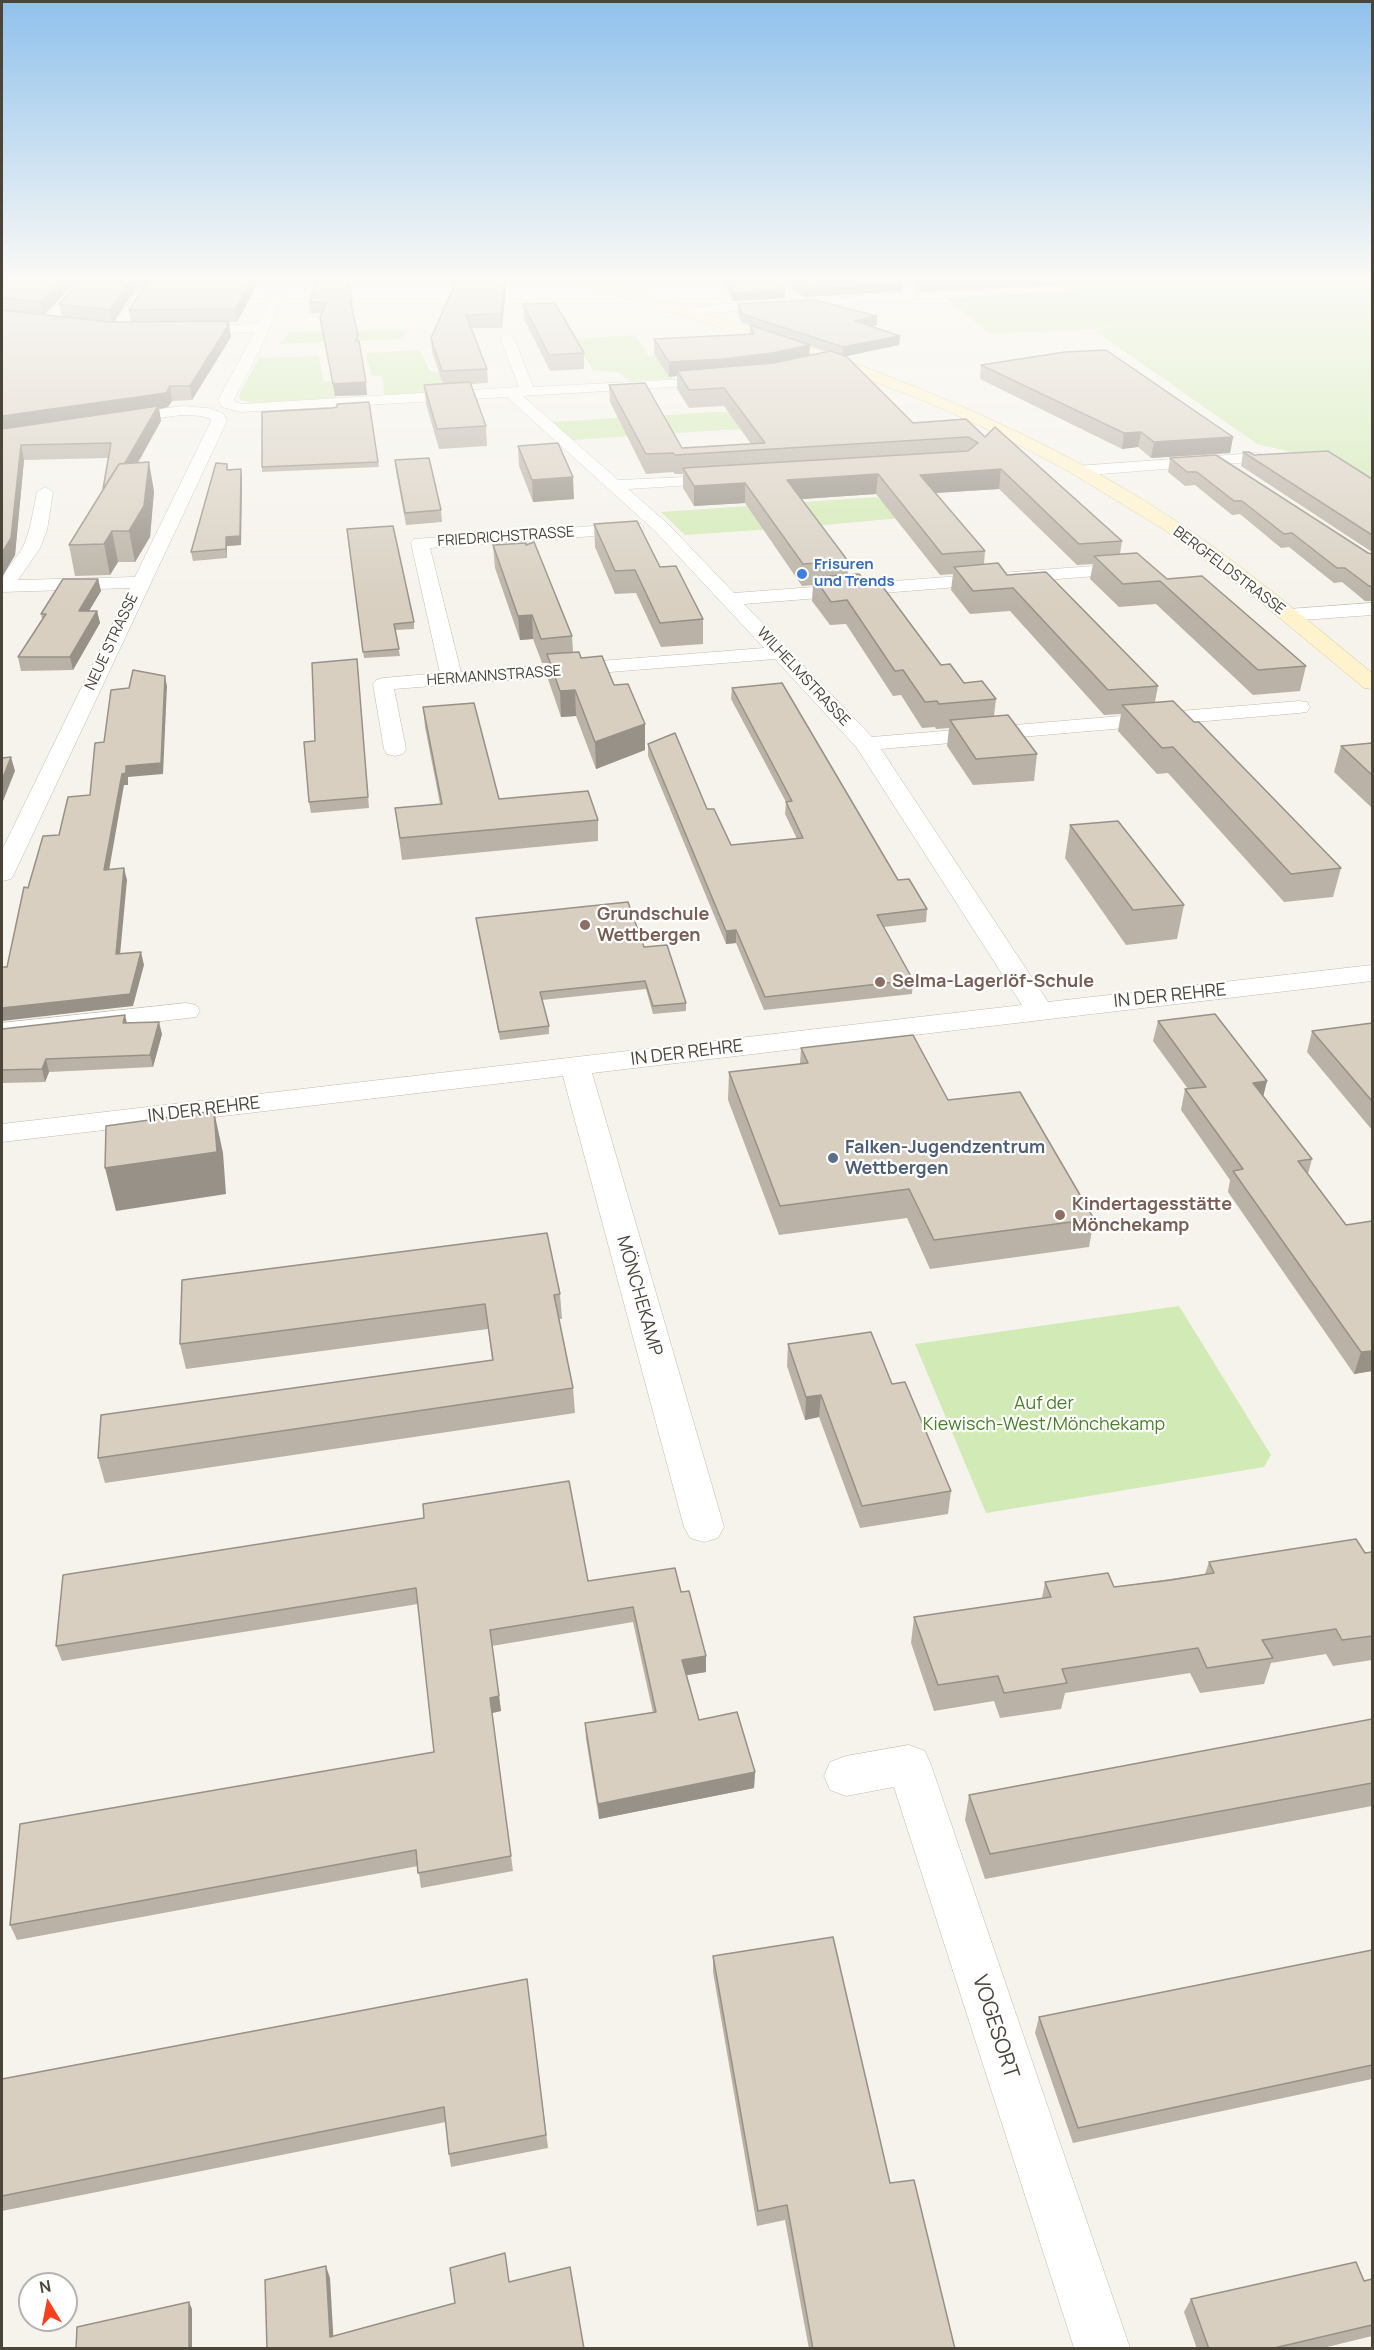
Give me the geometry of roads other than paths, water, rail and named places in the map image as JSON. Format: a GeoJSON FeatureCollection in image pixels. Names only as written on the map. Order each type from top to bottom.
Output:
{"type":"FeatureCollection","features":[{"type":"Feature","properties":{"kind":"street"},"geometry":{"type":"LineString","coordinates":[[232,387],[225,400],[232,406],[589,387]]}},
{"type":"Feature","properties":{"kind":"street","name":"BERGFELDSTRASSE"},"geometry":{"type":"LineString","coordinates":[[896,387],[981,421],[1138,505],[1207,552],[1372,683]]}},
{"type":"Feature","properties":{"kind":"street","name":"WILHELMSTRASSE"},"geometry":{"type":"LineString","coordinates":[[510,392],[660,527],[866,744],[1040,1011]]}},
{"type":"Feature","properties":{"kind":"street","name":"NEUE STRASSE"},"geometry":{"type":"LineString","coordinates":[[2,874],[8,849],[219,421],[218,416],[213,413],[201,411],[101,422]]}},
{"type":"Feature","properties":{"kind":"street"},"geometry":{"type":"LineString","coordinates":[[1077,471],[1257,458]]}},
{"type":"Feature","properties":{"kind":"street"},"geometry":{"type":"LineString","coordinates":[[1216,460],[1236,473]]}},
{"type":"Feature","properties":{"kind":"street"},"geometry":{"type":"LineString","coordinates":[[615,485],[742,477]]}},
{"type":"Feature","properties":{"kind":"street"},"geometry":{"type":"LineString","coordinates":[[3,586],[31,548],[39,530],[45,492]]}},
{"type":"Feature","properties":{"kind":"street","name":"FRIEDRICHSTRASSE"},"geometry":{"type":"LineString","coordinates":[[452,679],[420,543],[660,527]]}},
{"type":"Feature","properties":{"kind":"street"},"geometry":{"type":"LineString","coordinates":[[730,599],[1138,568]]}},
{"type":"Feature","properties":{"kind":"street"},"geometry":{"type":"LineString","coordinates":[[3,586],[140,582]]}},
{"type":"Feature","properties":{"kind":"street"},"geometry":{"type":"LineString","coordinates":[[1289,615],[1372,609]]}},
{"type":"Feature","properties":{"kind":"street","name":"HERMANNSTRASSE"},"geometry":{"type":"LineString","coordinates":[[395,749],[383,684],[780,653]]}},
{"type":"Feature","properties":{"kind":"street"},"geometry":{"type":"LineString","coordinates":[[866,744],[1299,707]]}},
{"type":"Feature","properties":{"kind":"street","name":"IN DER REHRE"},"geometry":{"type":"LineString","coordinates":[[2,1133],[1372,973]]}},
{"type":"Feature","properties":{"kind":"street"},"geometry":{"type":"LineString","coordinates":[[2,1032],[186,1011]]}},
{"type":"Feature","properties":{"kind":"street","name":"MÖNCHEKAMP"},"geometry":{"type":"LineString","coordinates":[[575,1065],[704,1527]]}},
{"type":"Feature","properties":{"kind":"street","name":"VOGESORT"},"geometry":{"type":"LineString","coordinates":[[846,1776],[909,1765],[1102,2349]]}},
{"type":"Feature","properties":{"kind":"place","name":"Frisuren und Trends"},"geometry":{"type":"Point","coordinates":[802,574]}},
{"type":"Feature","properties":{"kind":"place","name":"Grundschule Wettbergen"},"geometry":{"type":"Point","coordinates":[585,925]}},
{"type":"Feature","properties":{"kind":"place","name":"Selma-Lagerlöf-Schule"},"geometry":{"type":"Point","coordinates":[880,982]}},
{"type":"Feature","properties":{"kind":"place","name":"Falken-Jugendzentrum Wettbergen"},"geometry":{"type":"Point","coordinates":[833,1158]}},
{"type":"Feature","properties":{"kind":"place","name":"Kindertagesstätte Mönchekamp"},"geometry":{"type":"Point","coordinates":[1060,1215]}},
{"type":"Feature","properties":{"kind":"park label","name":"Auf der Kiewisch-West/Mönchekamp"},"geometry":{"type":"Point","coordinates":[1044,1414]}}]}
